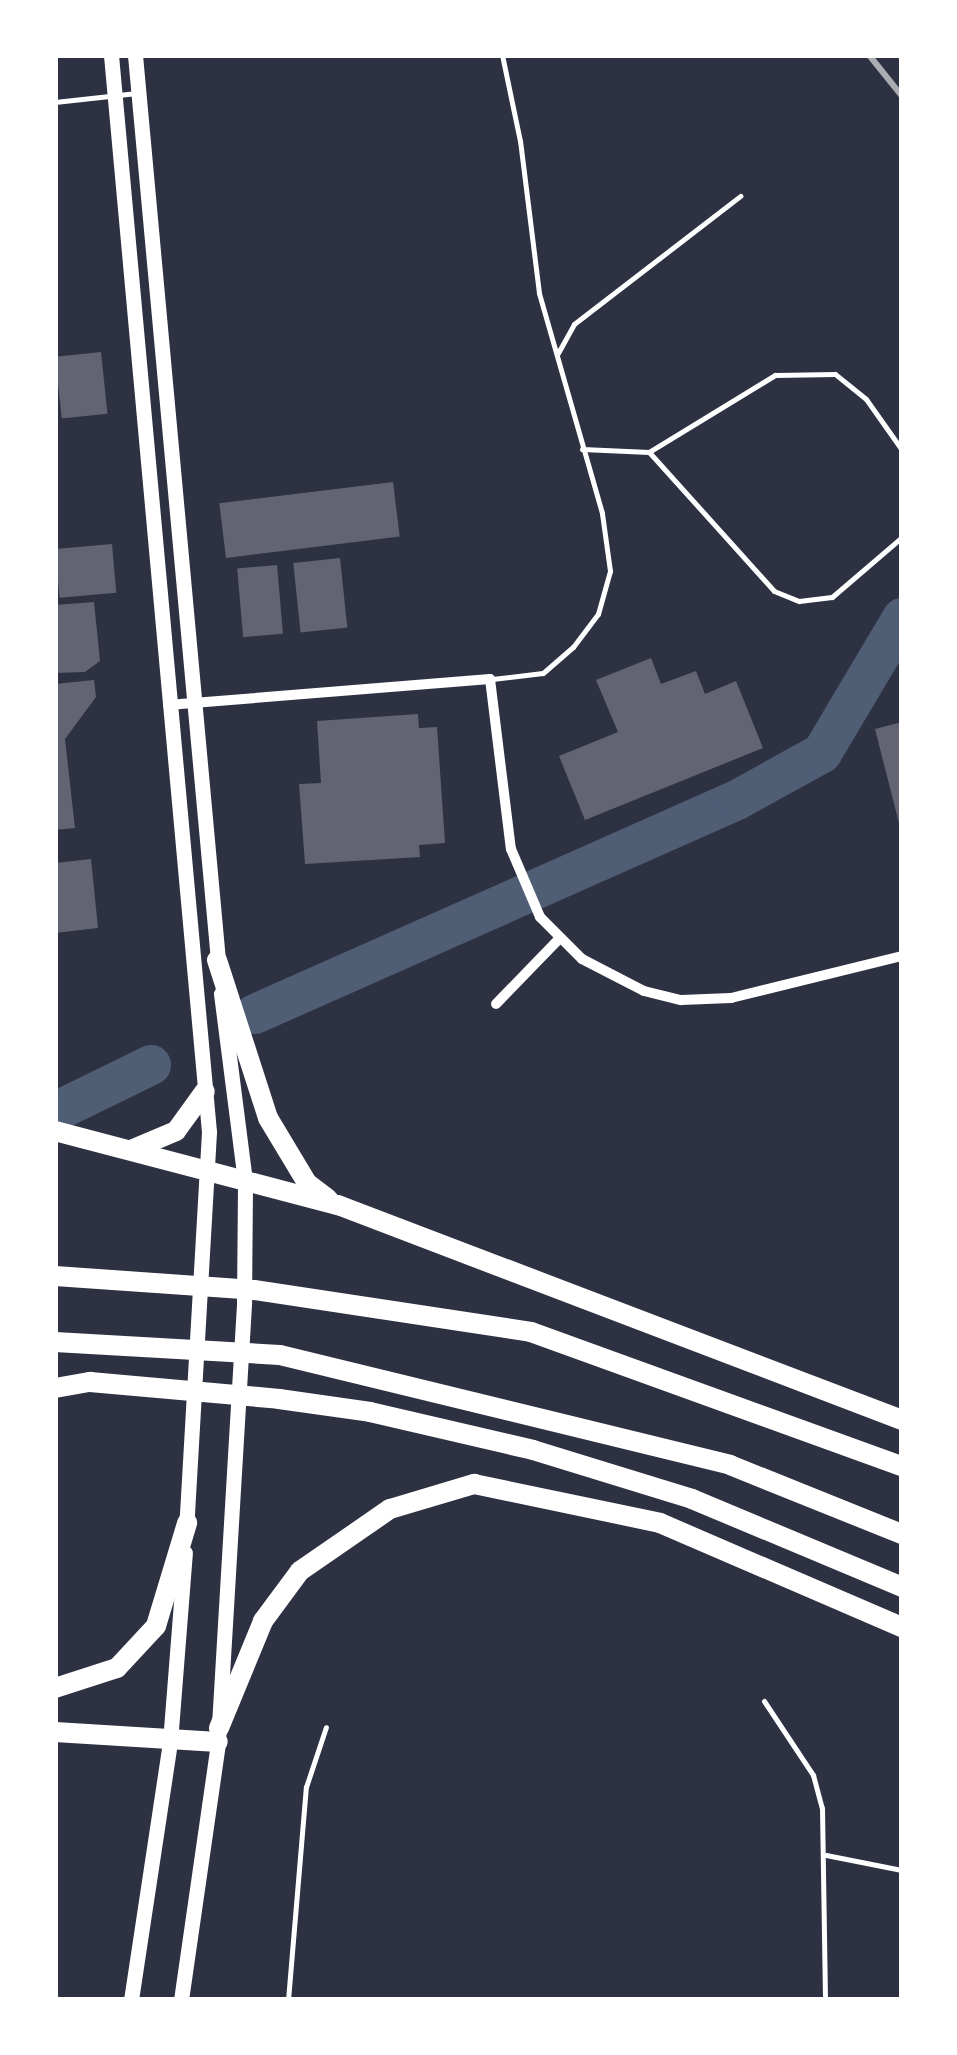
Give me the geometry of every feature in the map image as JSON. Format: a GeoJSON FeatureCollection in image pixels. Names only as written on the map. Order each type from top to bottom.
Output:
{"type":"FeatureCollection","features":[{"type":"Feature","properties":{"kind":"highway"},"geometry":{"type":"LineString","coordinates":[[217,960],[268,1118],[307,1183],[338,1206]]}},
{"type":"Feature","properties":{"kind":"highway"},"geometry":{"type":"LineString","coordinates":[[130,1150],[176,1131],[205,1091]]}},
{"type":"Feature","properties":{"kind":"highway"},"geometry":{"type":"LineString","coordinates":[[55,1132],[86,1137],[338,1206],[902,1420]]}},
{"type":"Feature","properties":{"kind":"highway"},"geometry":{"type":"LineString","coordinates":[[55,1276],[254,1290],[530,1332],[902,1466]]}},
{"type":"Feature","properties":{"kind":"highway"},"geometry":{"type":"LineString","coordinates":[[55,1342],[280,1355],[730,1465],[902,1534]]}},
{"type":"Feature","properties":{"kind":"highway"},"geometry":{"type":"LineString","coordinates":[[55,1388],[90,1382],[279,1399],[370,1412],[568,1461],[692,1499],[902,1588]]}},
{"type":"Feature","properties":{"kind":"highway"},"geometry":{"type":"LineString","coordinates":[[55,1732],[170,1742],[218,1735],[263,1622],[300,1571],[390,1509],[474,1484],[660,1523],[902,1627]]}},
{"type":"Feature","properties":{"kind":"highway"},"geometry":{"type":"LineString","coordinates":[[55,1688],[118,1668],[156,1626],[187,1522]]}},
{"type":"Feature","properties":{"kind":"main road"},"geometry":{"type":"LineString","coordinates":[[111,55],[205,1091],[208,1172],[170,1742],[131,2000]]}},
{"type":"Feature","properties":{"kind":"main road"},"geometry":{"type":"LineString","coordinates":[[136,55],[199,704],[217,960],[245,1181],[218,1735],[181,2000]]}},
{"type":"Feature","properties":{"kind":"street"},"geometry":{"type":"LineString","coordinates":[[168,706],[490,679],[511,849],[540,916],[558,941],[605,974],[681,1000],[731,998],[902,956]]}},
{"type":"Feature","properties":{"kind":"street"},"geometry":{"type":"LineString","coordinates":[[496,1004],[558,941]]}},
{"type":"Feature","properties":{"kind":"lane"},"geometry":{"type":"LineString","coordinates":[[490,679],[544,673],[573,647],[598,614],[610,571],[602,513],[539,294],[520,141],[502,55]]}},
{"type":"Feature","properties":{"kind":"lane"},"geometry":{"type":"LineString","coordinates":[[55,102],[139,93]]}},
{"type":"Feature","properties":{"kind":"lane"},"geometry":{"type":"LineString","coordinates":[[558,354],[574,324],[740,196]]}},
{"type":"Feature","properties":{"kind":"lane"},"geometry":{"type":"LineString","coordinates":[[582,449],[649,452],[775,375],[836,374],[866,399],[902,450]]}},
{"type":"Feature","properties":{"kind":"lane"},"geometry":{"type":"LineString","coordinates":[[649,452],[774,591],[799,601],[832,597],[902,537]]}},
{"type":"Feature","properties":{"kind":"lane"},"geometry":{"type":"LineString","coordinates":[[764,1701],[812,1775],[826,1855],[825,2000]]}},
{"type":"Feature","properties":{"kind":"lane"},"geometry":{"type":"LineString","coordinates":[[288,2000],[306,1787],[326,1727]]}},
{"type":"Feature","properties":{"kind":"lane"},"geometry":{"type":"LineString","coordinates":[[826,1855],[902,1870]]}},
{"type":"Feature","properties":{"kind":"building"},"geometry":{"type":"Polygon","coordinates":[[[101,352],[107,414],[62,418],[55,357],[101,352]]]}},
{"type":"Feature","properties":{"kind":"building"},"geometry":{"type":"Polygon","coordinates":[[[393,482],[400,537],[226,558],[219,503],[393,482]]]}},
{"type":"Feature","properties":{"kind":"building"},"geometry":{"type":"Polygon","coordinates":[[[112,544],[116,593],[59,598],[55,549],[112,544]]]}},
{"type":"Feature","properties":{"kind":"building"},"geometry":{"type":"Polygon","coordinates":[[[340,558],[347,628],[301,633],[293,563],[340,558]]]}},
{"type":"Feature","properties":{"kind":"building"},"geometry":{"type":"Polygon","coordinates":[[[277,565],[283,634],[243,637],[237,568],[277,565]]]}},
{"type":"Feature","properties":{"kind":"building"},"geometry":{"type":"Polygon","coordinates":[[[94,602],[100,661],[85,672],[55,673],[55,605],[94,602]]]}},
{"type":"Feature","properties":{"kind":"building"},"geometry":{"type":"Polygon","coordinates":[[[651,658],[661,684],[696,671],[705,694],[736,681],[763,748],[585,820],[559,756],[618,732],[596,680],[651,658]]]}},
{"type":"Feature","properties":{"kind":"building"},"geometry":{"type":"Polygon","coordinates":[[[94,680],[96,697],[65,739],[75,828],[55,830],[55,684],[94,680]]]}},
{"type":"Feature","properties":{"kind":"building"},"geometry":{"type":"Polygon","coordinates":[[[418,714],[419,728],[437,727],[445,843],[419,845],[420,857],[305,864],[299,784],[321,783],[317,721],[418,714]]]}},
{"type":"Feature","properties":{"kind":"building"},"geometry":{"type":"Polygon","coordinates":[[[902,722],[902,831],[901,831],[875,729],[902,722]]]}},
{"type":"Feature","properties":{"kind":"building"},"geometry":{"type":"Polygon","coordinates":[[[91,859],[98,928],[55,933],[55,863],[91,859]]]}},
{"type":"Feature","properties":{"kind":"waterway"},"geometry":{"type":"LineString","coordinates":[[255,1014],[737,800],[822,753],[902,618]]}},
{"type":"Feature","properties":{"kind":"waterway"},"geometry":{"type":"LineString","coordinates":[[55,1112],[151,1065]]}},
{"type":"Feature","properties":{"kind":"railway"},"geometry":{"type":"LineString","coordinates":[[869,55],[902,96]]}}]}
